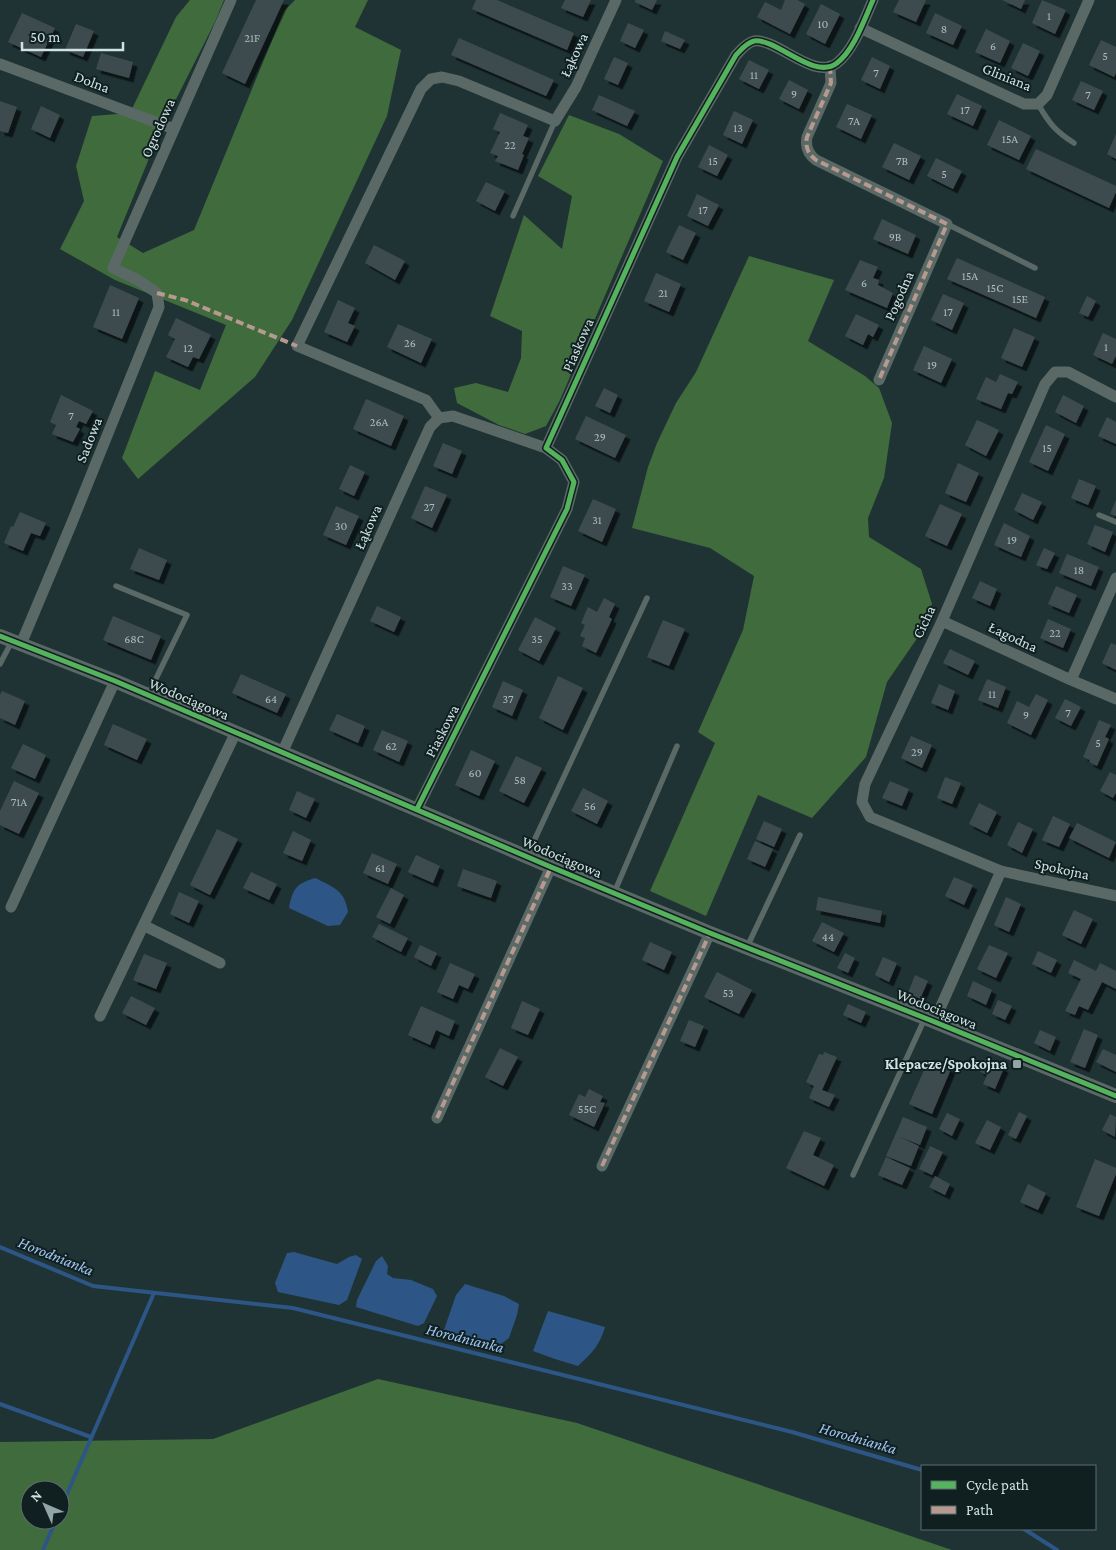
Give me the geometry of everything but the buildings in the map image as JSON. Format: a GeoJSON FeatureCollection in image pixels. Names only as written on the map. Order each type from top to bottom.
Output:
{"type":"FeatureCollection","features":[{"type":"Feature","properties":{"kind":"street","name":"Ogrodowa"},"geometry":{"type":"LineString","coordinates":[[113,268],[231,0]]}},
{"type":"Feature","properties":{"kind":"street","name":"Łąkowa"},"geometry":{"type":"LineString","coordinates":[[555,121],[576,87],[616,0]]}},
{"type":"Feature","properties":{"kind":"street"},"geometry":{"type":"LineString","coordinates":[[873,0],[847,53],[835,65],[830,66],[831,84],[807,138],[808,153],[816,160],[947,224]]}},
{"type":"Feature","properties":{"kind":"street","name":"Gliniana"},"geometry":{"type":"LineString","coordinates":[[860,28],[1024,104],[1038,104],[1047,95],[1089,0]]}},
{"type":"Feature","properties":{"kind":"street","name":"Piaskowa"},"geometry":{"type":"LineString","coordinates":[[417,809],[567,509],[574,482],[562,460],[546,448],[677,156],[736,55],[745,45],[755,41],[767,44],[810,65],[824,68],[830,66]]}},
{"type":"Feature","properties":{"kind":"street","name":"Dolna"},"geometry":{"type":"LineString","coordinates":[[0,64],[174,129]]}},
{"type":"Feature","properties":{"kind":"street"},"geometry":{"type":"LineString","coordinates":[[546,448],[453,416],[439,418],[426,400],[297,346],[421,89],[432,80],[442,77],[459,81],[555,121]]}},
{"type":"Feature","properties":{"kind":"street","name":"Pogodna"},"geometry":{"type":"LineString","coordinates":[[879,380],[947,224]]}},
{"type":"Feature","properties":{"kind":"street","name":"Sadowa"},"geometry":{"type":"LineString","coordinates":[[11,640],[71,525],[159,307],[157,293],[138,280],[113,268]]}},
{"type":"Feature","properties":{"kind":"street","name":"Cicha"},"geometry":{"type":"LineString","coordinates":[[1001,870],[870,817],[862,802],[865,784],[942,621],[1045,384],[1055,372],[1068,372],[1116,397]]}},
{"type":"Feature","properties":{"kind":"street","name":"Łąkowa"},"geometry":{"type":"LineString","coordinates":[[282,753],[430,428],[439,418]]}},
{"type":"Feature","properties":{"kind":"street"},"geometry":{"type":"LineString","coordinates":[[1071,680],[1116,578]]}},
{"type":"Feature","properties":{"kind":"street","name":"Łagodna"},"geometry":{"type":"LineString","coordinates":[[942,621],[1116,699]]}},
{"type":"Feature","properties":{"kind":"street","name":"Wodociągowa"},"geometry":{"type":"LineString","coordinates":[[11,640],[115,681],[710,933],[1116,1096]]}},
{"type":"Feature","properties":{"kind":"street"},"geometry":{"type":"LineString","coordinates":[[11,907],[115,681]]}},
{"type":"Feature","properties":{"kind":"street"},"geometry":{"type":"LineString","coordinates":[[100,1016],[236,732]]}},
{"type":"Feature","properties":{"kind":"street"},"geometry":{"type":"LineString","coordinates":[[437,1118],[551,867]]}},
{"type":"Feature","properties":{"kind":"street"},"geometry":{"type":"LineString","coordinates":[[929,1020],[1001,870]]}},
{"type":"Feature","properties":{"kind":"street","name":"Spokojna"},"geometry":{"type":"LineString","coordinates":[[1001,870],[1116,896]]}},
{"type":"Feature","properties":{"kind":"street"},"geometry":{"type":"LineString","coordinates":[[144,926],[220,963]]}},
{"type":"Feature","properties":{"kind":"street"},"geometry":{"type":"LineString","coordinates":[[602,1166],[710,933]]}},
{"type":"Feature","properties":{"kind":"lane"},"geometry":{"type":"LineString","coordinates":[[1038,104],[1046,118],[1058,132],[1074,143]]}},
{"type":"Feature","properties":{"kind":"lane"},"geometry":{"type":"LineString","coordinates":[[513,216],[555,121]]}},
{"type":"Feature","properties":{"kind":"lane"},"geometry":{"type":"LineString","coordinates":[[947,224],[1035,268]]}},
{"type":"Feature","properties":{"kind":"lane"},"geometry":{"type":"LineString","coordinates":[[1100,515],[1116,522]]}},
{"type":"Feature","properties":{"kind":"lane"},"geometry":{"type":"LineString","coordinates":[[116,586],[186,616],[148,695]]}},
{"type":"Feature","properties":{"kind":"lane"},"geometry":{"type":"LineString","coordinates":[[527,856],[647,598]]}},
{"type":"Feature","properties":{"kind":"lane"},"geometry":{"type":"LineString","coordinates":[[0,664],[11,640]]}},
{"type":"Feature","properties":{"kind":"lane"},"geometry":{"type":"LineString","coordinates":[[614,893],[677,746]]}},
{"type":"Feature","properties":{"kind":"lane"},"geometry":{"type":"LineString","coordinates":[[747,948],[800,835]]}},
{"type":"Feature","properties":{"kind":"lane"},"geometry":{"type":"LineString","coordinates":[[853,1175],[929,1020]]}},
{"type":"Feature","properties":{"kind":"green space"},"geometry":{"type":"Polygon","coordinates":[[[190,0],[224,0],[215,22],[161,129],[117,237],[143,253],[194,230],[284,11],[295,0],[368,0],[355,27],[401,50],[387,116],[292,320],[255,377],[138,479],[122,458],[155,371],[200,390],[226,325],[115,280],[60,249],[84,201],[76,166],[92,116],[130,113],[176,17],[190,0]]]}},
{"type":"Feature","properties":{"kind":"green space"},"geometry":{"type":"Polygon","coordinates":[[[569,115],[619,134],[663,161],[560,400],[546,426],[525,434],[499,425],[457,403],[454,388],[476,383],[508,392],[521,358],[522,331],[490,316],[524,215],[562,249],[572,196],[538,176],[569,115]]]}},
{"type":"Feature","properties":{"kind":"green space"},"geometry":{"type":"Polygon","coordinates":[[[749,256],[834,280],[808,341],[865,376],[879,388],[892,423],[884,478],[868,518],[869,537],[921,569],[932,604],[918,637],[887,682],[866,757],[812,818],[758,795],[706,916],[650,891],[715,743],[698,732],[743,630],[754,576],[710,548],[632,528],[648,467],[657,443],[676,403],[696,372],[749,256]]]}},
{"type":"Feature","properties":{"kind":"green space"},"geometry":{"type":"Polygon","coordinates":[[[378,1379],[577,1423],[952,1550],[0,1550],[0,1442],[213,1439],[378,1379]]]}},
{"type":"Feature","properties":{"kind":"water"},"geometry":{"type":"Polygon","coordinates":[[[315,878],[337,890],[344,899],[348,912],[340,925],[328,926],[289,908],[296,888],[303,882],[315,878]]]}},
{"type":"Feature","properties":{"kind":"water"},"geometry":{"type":"Polygon","coordinates":[[[294,1252],[337,1264],[356,1255],[362,1259],[347,1300],[339,1305],[278,1292],[275,1283],[287,1253],[294,1252]]]}},
{"type":"Feature","properties":{"kind":"water"},"geometry":{"type":"Polygon","coordinates":[[[382,1256],[388,1266],[387,1274],[393,1278],[411,1280],[433,1289],[437,1296],[424,1323],[418,1326],[356,1307],[357,1300],[376,1261],[382,1256]]]}},
{"type":"Feature","properties":{"kind":"water"},"geometry":{"type":"Polygon","coordinates":[[[465,1284],[504,1296],[519,1304],[509,1338],[497,1347],[444,1330],[456,1295],[465,1284]]]}},
{"type":"Feature","properties":{"kind":"water"},"geometry":{"type":"Polygon","coordinates":[[[548,1311],[605,1327],[601,1339],[595,1348],[578,1366],[533,1351],[548,1311]]]}},
{"type":"Feature","properties":{"kind":"waterway","name":"Horodnianka"},"geometry":{"type":"LineString","coordinates":[[0,1247],[93,1286],[293,1308],[792,1432],[921,1470]]}},
{"type":"Feature","properties":{"kind":"waterway"},"geometry":{"type":"LineString","coordinates":[[70,1487],[154,1293]]}},
{"type":"Feature","properties":{"kind":"waterway"},"geometry":{"type":"LineString","coordinates":[[0,1404],[91,1437]]}},
{"type":"Feature","properties":{"kind":"waterway"},"geometry":{"type":"LineString","coordinates":[[43,1550],[52,1530]]}},
{"type":"Feature","properties":{"kind":"waterway","name":"Horodnianka"},"geometry":{"type":"LineString","coordinates":[[1026,1530],[1057,1550]]}},
{"type":"Feature","properties":{"kind":"marked path"},"geometry":{"type":"LineString","coordinates":[[830,66],[831,83],[807,137],[806,144],[811,155],[816,160],[947,224],[879,380]]}},
{"type":"Feature","properties":{"kind":"marked path"},"geometry":{"type":"LineString","coordinates":[[157,293],[185,300],[297,346]]}},
{"type":"Feature","properties":{"kind":"marked path"},"geometry":{"type":"LineString","coordinates":[[437,1118],[551,867]]}},
{"type":"Feature","properties":{"kind":"marked path"},"geometry":{"type":"LineString","coordinates":[[602,1166],[710,933]]}},
{"type":"Feature","properties":{"kind":"cycle path"},"geometry":{"type":"LineString","coordinates":[[417,809],[567,509],[574,482],[562,460],[546,448],[677,157],[736,55],[746,45],[754,41],[763,42],[807,63],[818,67],[828,67],[837,63],[849,50],[873,0]]}},
{"type":"Feature","properties":{"kind":"cycle path"},"geometry":{"type":"LineString","coordinates":[[0,636],[115,681],[710,933],[1116,1096]]}},
{"type":"Feature","properties":{"kind":"place","name":"Klepacze/Spokojna"},"geometry":{"type":"Point","coordinates":[1017,1064]}}]}
